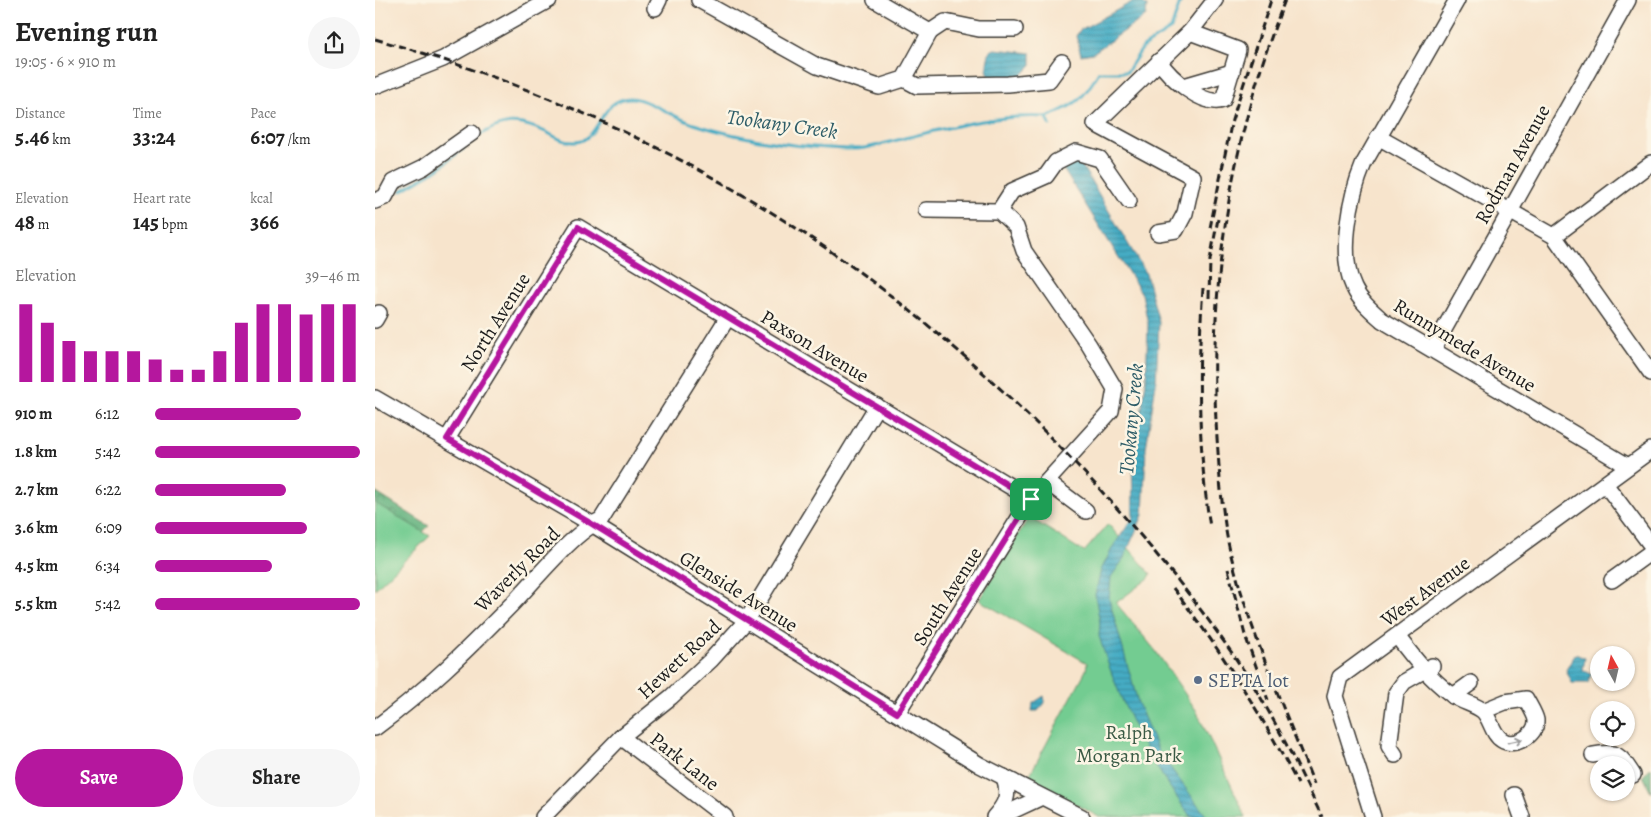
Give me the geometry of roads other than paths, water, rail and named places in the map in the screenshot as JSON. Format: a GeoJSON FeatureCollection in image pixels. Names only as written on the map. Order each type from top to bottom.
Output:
{"type":"FeatureCollection","features":[{"type":"Feature","properties":{"kind":"street"},"geometry":{"type":"LineString","coordinates":[[375,86],[443,59],[549,0]]}},
{"type":"Feature","properties":{"kind":"street"},"geometry":{"type":"LineString","coordinates":[[699,0],[817,66],[879,87],[904,79],[930,32],[945,22],[979,29],[1015,29]]}},
{"type":"Feature","properties":{"kind":"street"},"geometry":{"type":"LineString","coordinates":[[875,0],[930,32]]}},
{"type":"Feature","properties":{"kind":"street"},"geometry":{"type":"LineString","coordinates":[[1158,233],[1176,230],[1185,213],[1193,177],[1095,124],[1190,32],[1215,0]]}},
{"type":"Feature","properties":{"kind":"street","name":"Runnymede Avenue"},"geometry":{"type":"LineString","coordinates":[[1457,0],[1378,137],[1355,182],[1347,243],[1347,269],[1355,290],[1368,307],[1382,320],[1628,466]]}},
{"type":"Feature","properties":{"kind":"street","name":"Rodman Avenue"},"geometry":{"type":"LineString","coordinates":[[1433,349],[1628,0]]}},
{"type":"Feature","properties":{"kind":"street"},"geometry":{"type":"LineString","coordinates":[[1159,61],[1166,72],[1202,99],[1216,102],[1223,100],[1238,50],[1190,32]]}},
{"type":"Feature","properties":{"kind":"street"},"geometry":{"type":"LineString","coordinates":[[904,79],[917,86],[1008,84],[1049,80],[1063,62]]}},
{"type":"Feature","properties":{"kind":"street"},"geometry":{"type":"LineString","coordinates":[[1184,86],[1232,72]]}},
{"type":"Feature","properties":{"kind":"street"},"geometry":{"type":"LineString","coordinates":[[375,201],[385,197],[393,182],[424,167],[472,132]]}},
{"type":"Feature","properties":{"kind":"street"},"geometry":{"type":"LineString","coordinates":[[1378,137],[1554,236],[1651,373]]}},
{"type":"Feature","properties":{"kind":"street"},"geometry":{"type":"LineString","coordinates":[[925,210],[999,211],[1013,190],[1046,176],[1056,162],[1076,152],[1100,159],[1129,201]]}},
{"type":"Feature","properties":{"kind":"street"},"geometry":{"type":"LineString","coordinates":[[1554,236],[1651,163]]}},
{"type":"Feature","properties":{"kind":"street","name":"South Avenue"},"geometry":{"type":"LineString","coordinates":[[897,713],[1031,499],[1111,412],[1115,389],[1089,345],[1024,251],[1016,227],[999,211]]}},
{"type":"Feature","properties":{"kind":"street","name":"Paxson Avenue"},"geometry":{"type":"LineString","coordinates":[[578,227],[1031,499]]}},
{"type":"Feature","properties":{"kind":"street","name":"North Avenue"},"geometry":{"type":"LineString","coordinates":[[447,439],[578,227]]}},
{"type":"Feature","properties":{"kind":"street","name":"Waverly Road"},"geometry":{"type":"LineString","coordinates":[[375,728],[424,687],[509,608],[592,524],[601,520],[728,317]]}},
{"type":"Feature","properties":{"kind":"street","name":"Glenside Avenue"},"geometry":{"type":"LineString","coordinates":[[375,398],[592,524],[980,765],[1082,817]]}},
{"type":"Feature","properties":{"kind":"street","name":"Hewett Road"},"geometry":{"type":"LineString","coordinates":[[543,817],[621,737],[671,697],[711,660],[747,620],[877,406]]}},
{"type":"Feature","properties":{"kind":"street","name":"West Avenue"},"geometry":{"type":"LineString","coordinates":[[1373,817],[1335,696],[1340,677],[1651,450]]}},
{"type":"Feature","properties":{"kind":"street"},"geometry":{"type":"LineString","coordinates":[[1047,482],[1086,511]]}},
{"type":"Feature","properties":{"kind":"street"},"geometry":{"type":"LineString","coordinates":[[1605,484],[1651,545]]}},
{"type":"Feature","properties":{"kind":"street"},"geometry":{"type":"LineString","coordinates":[[1612,580],[1651,552]]}},
{"type":"Feature","properties":{"kind":"street"},"geometry":{"type":"LineString","coordinates":[[1397,636],[1412,656],[1429,668],[1453,696],[1483,711]]}},
{"type":"Feature","properties":{"kind":"street"},"geometry":{"type":"LineString","coordinates":[[1395,755],[1389,746],[1396,693],[1404,682],[1429,668]]}},
{"type":"Feature","properties":{"kind":"street"},"geometry":{"type":"LineString","coordinates":[[1453,696],[1471,683]]}},
{"type":"Feature","properties":{"kind":"street","name":"Park Lane"},"geometry":{"type":"LineString","coordinates":[[621,737],[725,817]]}},
{"type":"Feature","properties":{"kind":"street"},"geometry":{"type":"LineString","coordinates":[[1593,755],[1613,753],[1618,756]]}},
{"type":"Feature","properties":{"kind":"street"},"geometry":{"type":"LineString","coordinates":[[994,817],[1007,800],[1008,788],[1004,778]]}},
{"type":"Feature","properties":{"kind":"street"},"geometry":{"type":"LineString","coordinates":[[1514,795],[1521,817]]}},
{"type":"Feature","properties":{"kind":"street"},"geometry":{"type":"LineString","coordinates":[[999,817],[1043,797]]}},
{"type":"Feature","properties":{"kind":"water"},"geometry":{"type":"Polygon","coordinates":[[[1134,1],[1143,2],[1147,6],[1146,16],[1093,53],[1081,55],[1076,36],[1080,30],[1134,1]]]}},
{"type":"Feature","properties":{"kind":"water"},"geometry":{"type":"Polygon","coordinates":[[[995,49],[1031,53],[1031,66],[1018,79],[990,78],[987,71],[987,61],[990,51],[995,49]]]}},
{"type":"Feature","properties":{"kind":"water"},"geometry":{"type":"Polygon","coordinates":[[[1077,161],[1081,164],[1146,274],[1159,322],[1156,383],[1146,448],[1143,515],[1123,560],[1111,577],[1109,599],[1138,703],[1158,751],[1207,817],[1191,817],[1148,753],[1116,686],[1099,636],[1100,623],[1095,595],[1101,570],[1114,545],[1133,518],[1132,448],[1129,434],[1140,421],[1146,381],[1148,324],[1142,294],[1063,169],[1064,166],[1077,161]]]}},
{"type":"Feature","properties":{"kind":"water"},"geometry":{"type":"Polygon","coordinates":[[[1575,654],[1585,658],[1583,670],[1590,674],[1588,683],[1572,683],[1566,670],[1575,654]]]}},
{"type":"Feature","properties":{"kind":"water"},"geometry":{"type":"Polygon","coordinates":[[[1044,696],[1045,703],[1038,711],[1032,711],[1033,703],[1044,696]]]}},
{"type":"Feature","properties":{"kind":"waterway"},"geometry":{"type":"LineString","coordinates":[[1047,117],[1072,105],[1083,96],[1099,72],[1127,72],[1143,47],[1171,29],[1181,0]]}},
{"type":"Feature","properties":{"kind":"waterway","name":"Tookany Creek"},"geometry":{"type":"LineString","coordinates":[[475,139],[493,128],[510,123],[519,123],[538,128],[565,141],[576,142],[591,134],[606,111],[613,104],[632,98],[645,101],[694,124],[713,130],[769,142],[827,148],[854,149],[870,147],[960,125],[1012,117],[1047,117],[1050,125]]}},
{"type":"Feature","properties":{"kind":"waterway","name":"Tookany Creek"},"geometry":{"type":"LineString","coordinates":[[401,191],[438,169],[464,148]]}},
{"type":"Feature","properties":{"kind":"railway"},"geometry":{"type":"LineString","coordinates":[[1210,228],[1232,120],[1271,0]]}},
{"type":"Feature","properties":{"kind":"railway"},"geometry":{"type":"LineString","coordinates":[[1285,0],[1250,106],[1227,215],[1220,270],[1216,326],[1217,438],[1222,501],[1233,563],[1260,647],[1314,784]]}},
{"type":"Feature","properties":{"kind":"railway"},"geometry":{"type":"LineString","coordinates":[[375,39],[480,72],[580,112],[675,157],[766,209],[853,268],[937,333],[1017,404],[1094,483],[1175,577],[1213,626],[1248,677],[1287,746],[1322,817]]}},
{"type":"Feature","properties":{"kind":"railway"},"geometry":{"type":"LineString","coordinates":[[1209,298],[1210,260],[1218,219]]}},
{"type":"Feature","properties":{"kind":"railway"},"geometry":{"type":"LineString","coordinates":[[1203,288],[1199,378],[1203,468],[1210,527]]}},
{"type":"Feature","properties":{"kind":"railway"},"geometry":{"type":"LineString","coordinates":[[1228,569],[1245,635],[1268,700]]}},
{"type":"Feature","properties":{"kind":"railway"},"geometry":{"type":"LineString","coordinates":[[1173,588],[1240,683],[1298,784]]}},
{"type":"Feature","properties":{"kind":"place","name":"SEPTA lot"},"geometry":{"type":"Point","coordinates":[1198,680]}},
{"type":"Feature","properties":{"kind":"park label","name":"Ralph Morgan Park"},"geometry":{"type":"Point","coordinates":[1129,744]}}]}
